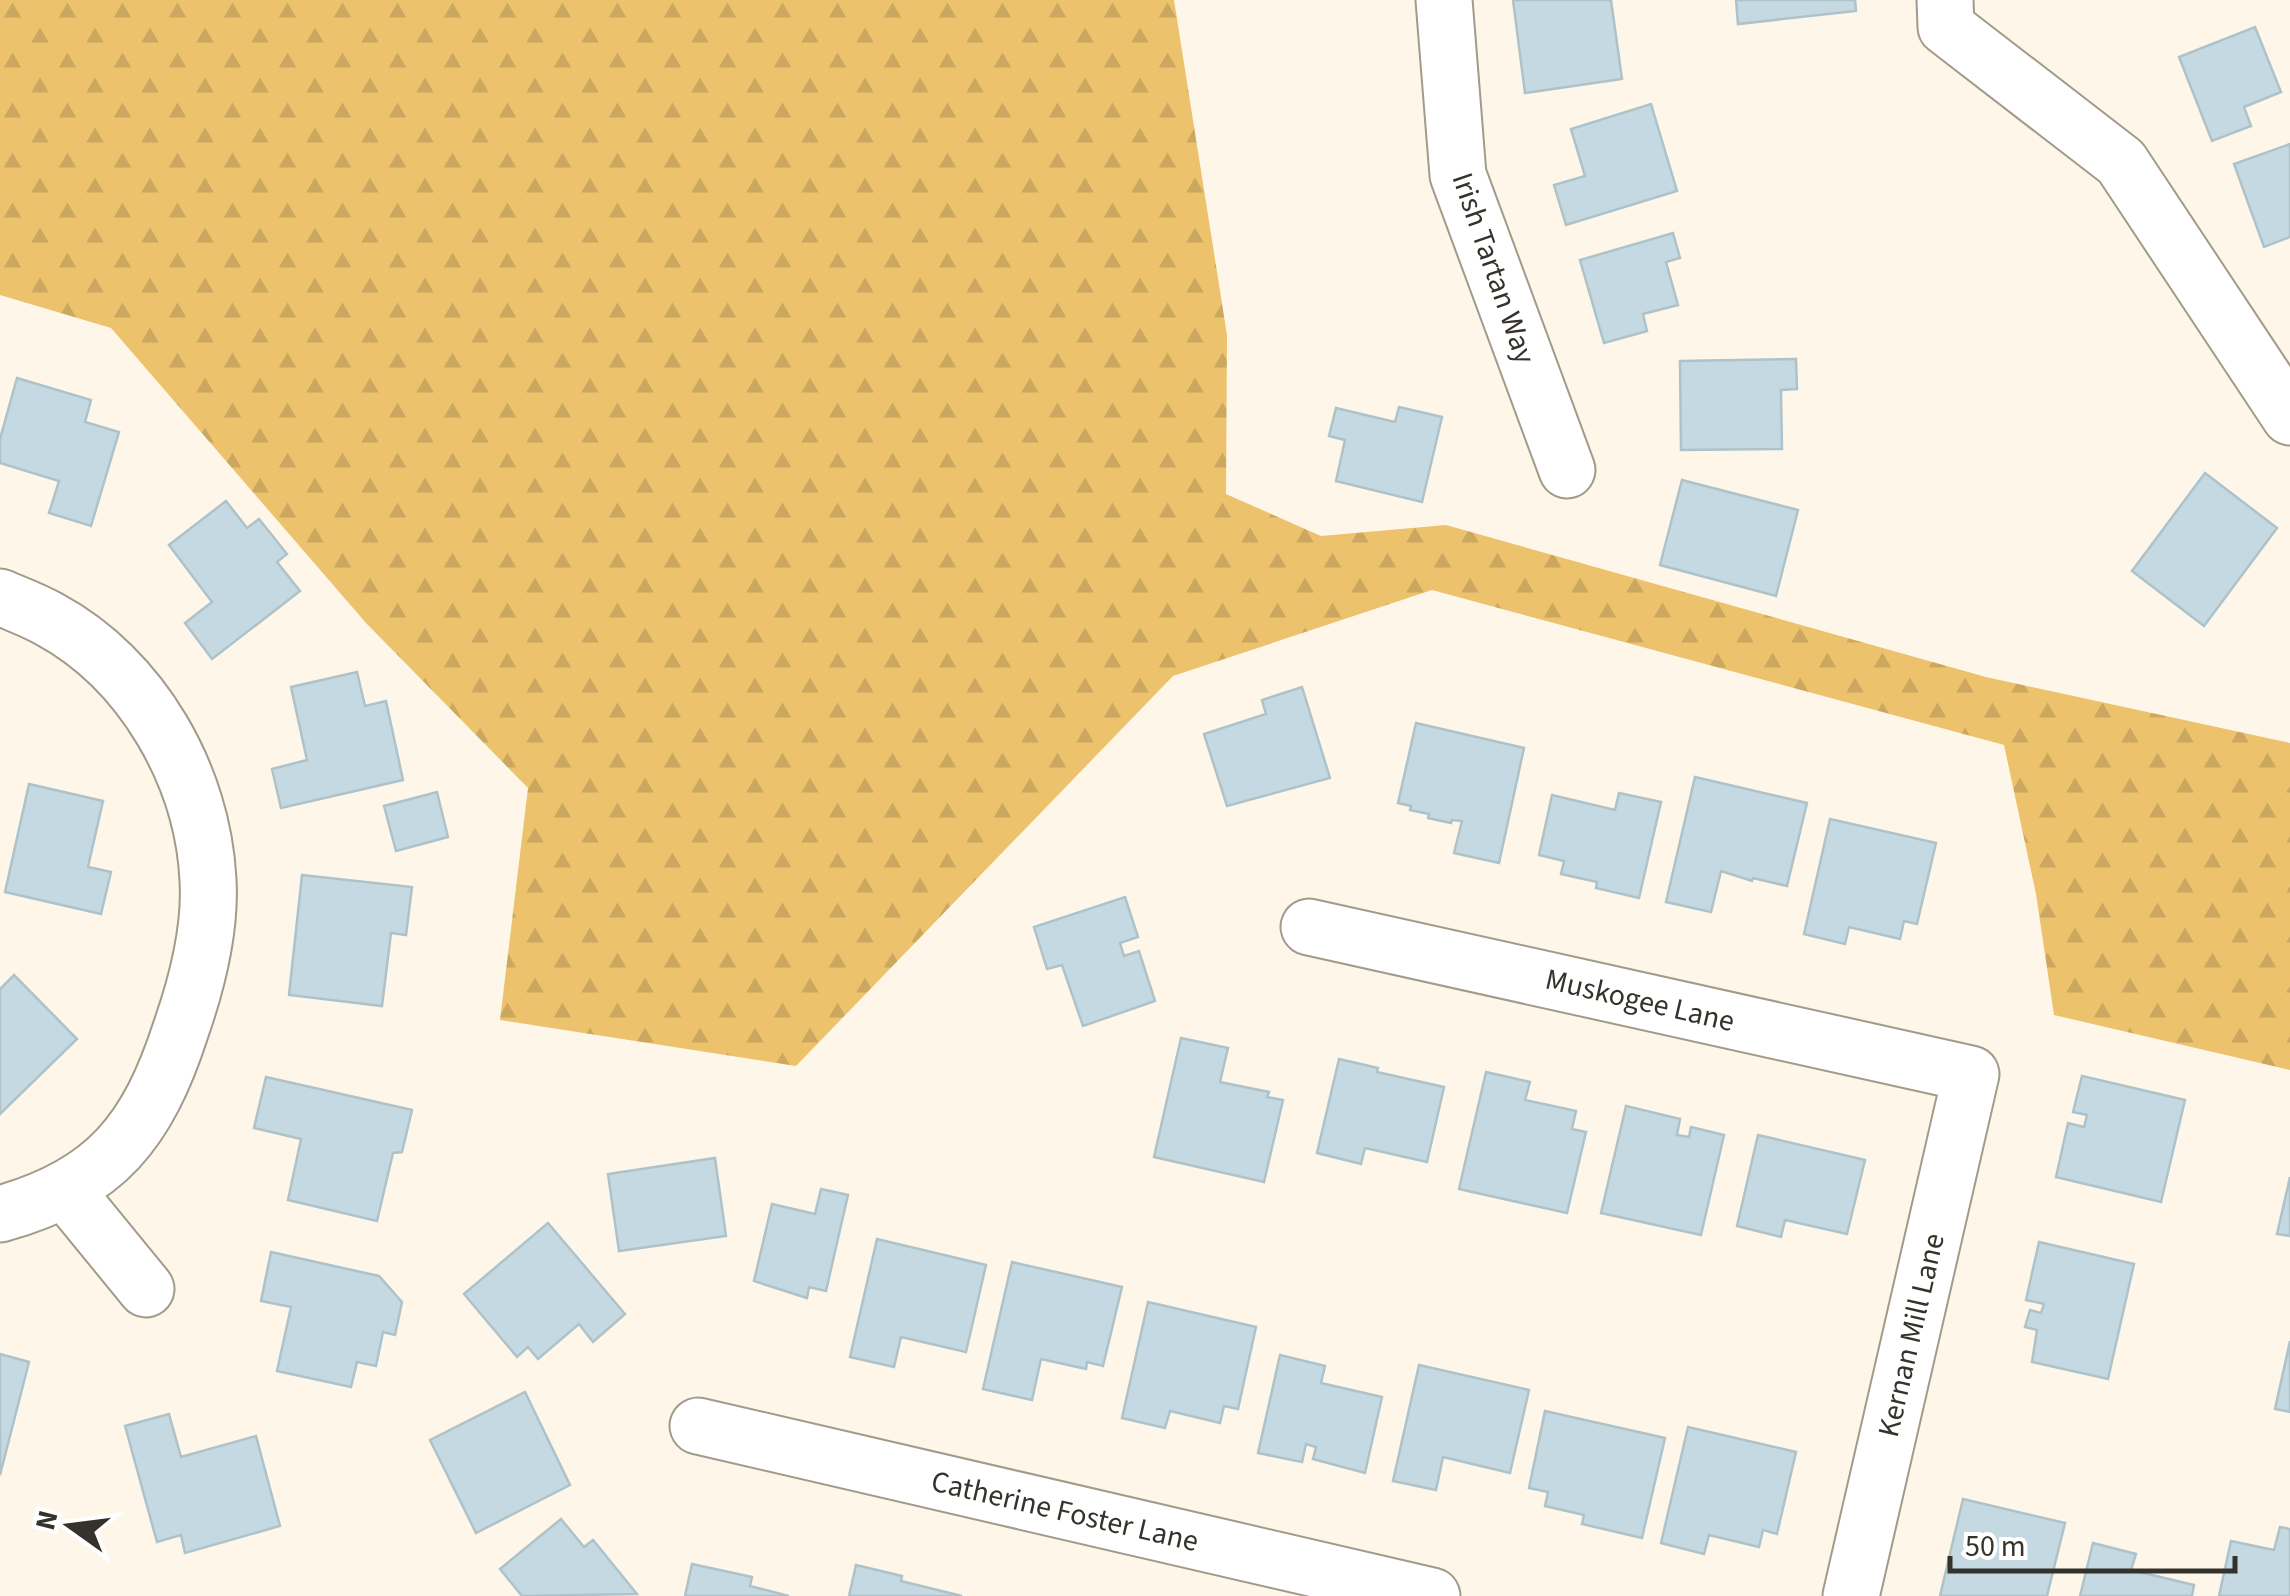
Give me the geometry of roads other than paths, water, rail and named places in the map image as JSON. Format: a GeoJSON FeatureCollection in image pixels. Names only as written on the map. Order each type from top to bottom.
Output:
{"type":"FeatureCollection","features":[{"type":"Feature","properties":{"kind":"street","name":"Irish Tartan Way"},"geometry":{"type":"LineString","coordinates":[[1444,0],[1458,174],[1567,470]]}},
{"type":"Feature","properties":{"kind":"street"},"geometry":{"type":"LineString","coordinates":[[1945,0],[1946,27],[2121,162],[2290,417]]}},
{"type":"Feature","properties":{"kind":"street"},"geometry":{"type":"LineString","coordinates":[[0,597],[49,618],[76,636],[123,678],[161,728],[190,786],[204,834],[208,916],[194,992],[154,1103],[122,1146],[95,1170],[65,1190],[0,1214]]}},
{"type":"Feature","properties":{"kind":"street","name":"Muskogee Lane"},"geometry":{"type":"LineString","coordinates":[[1309,926],[1971,1074]]}},
{"type":"Feature","properties":{"kind":"street","name":"Kernan Mill Lane"},"geometry":{"type":"LineString","coordinates":[[1851,1596],[1971,1074]]}},
{"type":"Feature","properties":{"kind":"street"},"geometry":{"type":"LineString","coordinates":[[65,1190],[146,1289]]}},
{"type":"Feature","properties":{"kind":"street","name":"Catherine Foster Lane"},"geometry":{"type":"LineString","coordinates":[[698,1426],[1432,1596]]}}]}
